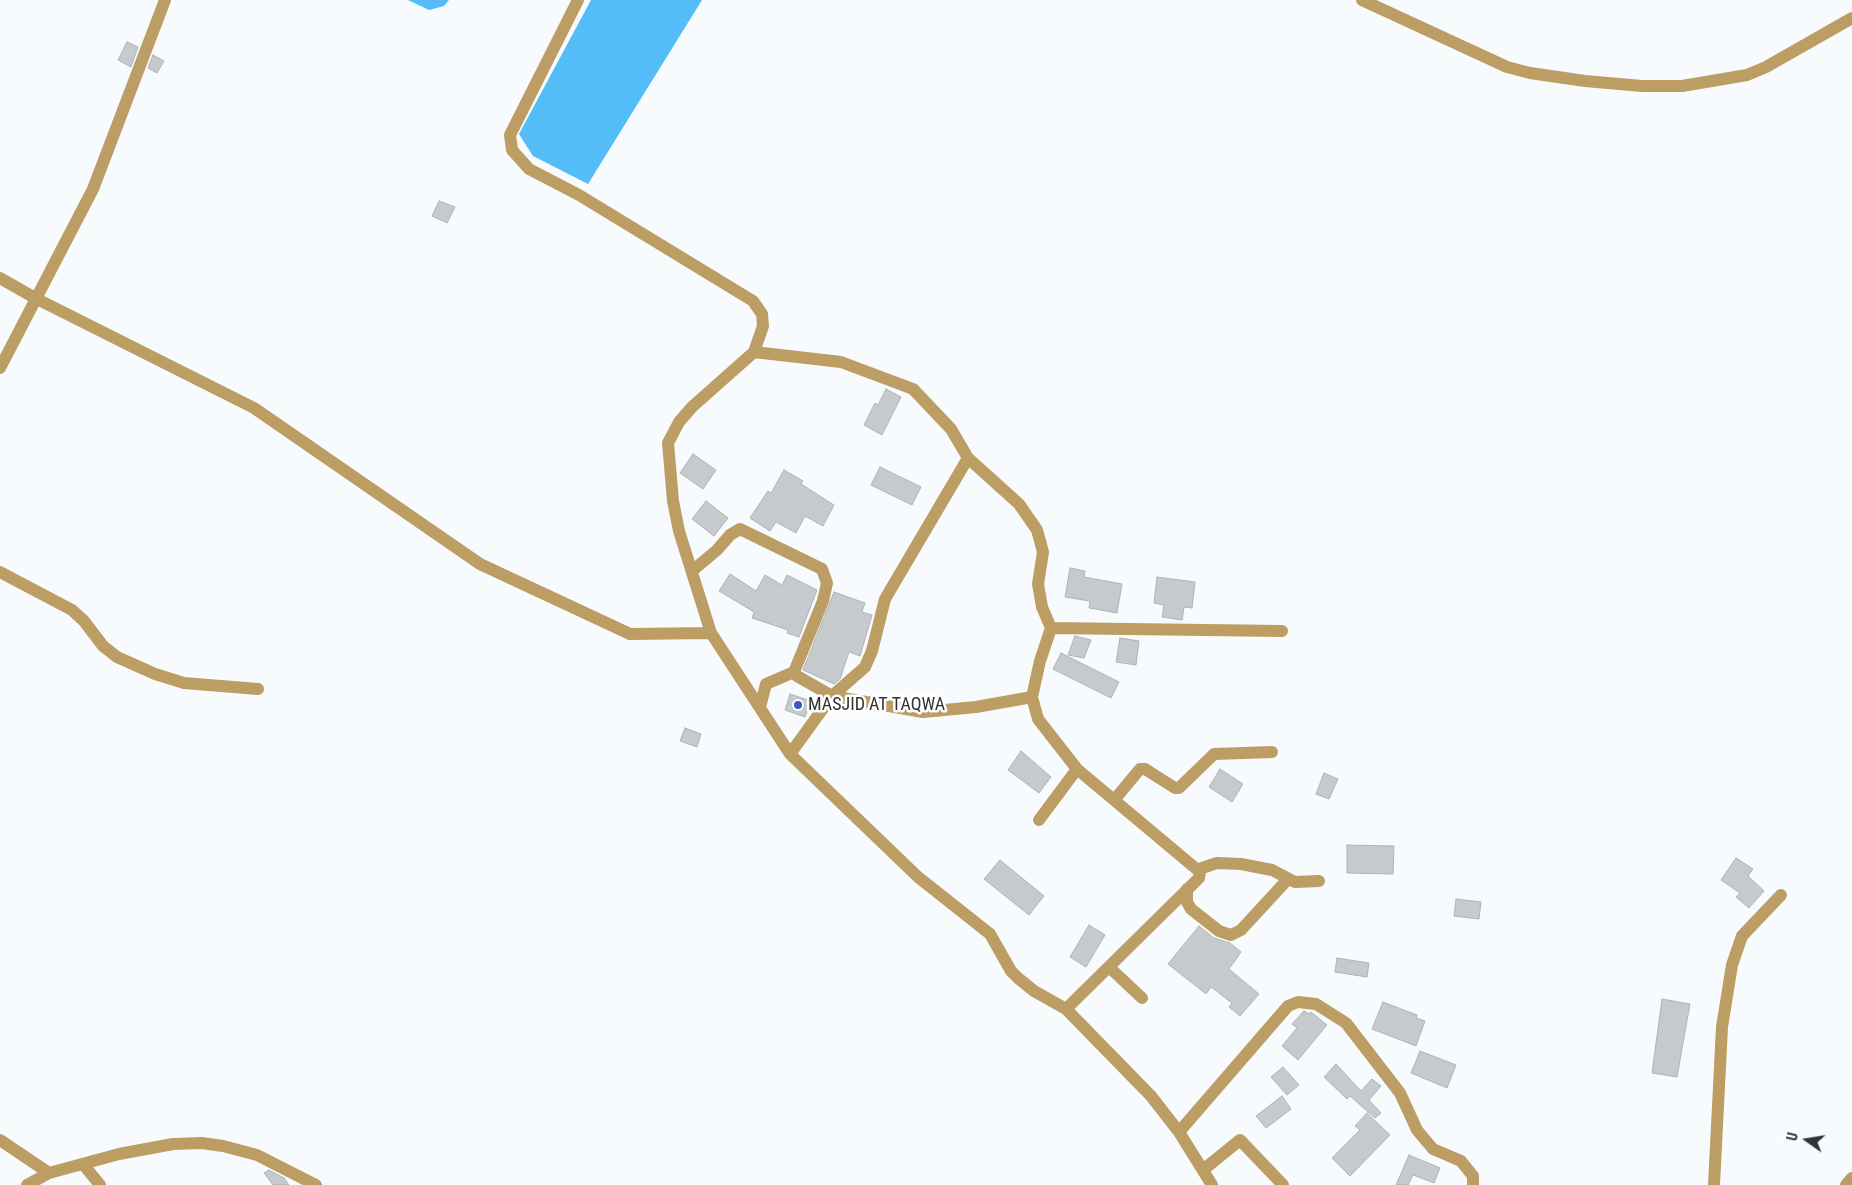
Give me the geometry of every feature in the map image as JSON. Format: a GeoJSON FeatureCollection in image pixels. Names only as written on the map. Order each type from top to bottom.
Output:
{"type":"FeatureCollection","features":[{"type":"Feature","properties":{"kind":"street"},"geometry":{"type":"LineString","coordinates":[[0,368],[34,298],[93,189],[165,0]]}},
{"type":"Feature","properties":{"kind":"street"},"geometry":{"type":"LineString","coordinates":[[578,0],[510,135],[512,150],[529,168],[753,300],[762,314],[764,326],[754,352],[692,407],[679,422],[668,443],[673,501],[711,633],[790,754],[918,877],[986,931],[1018,978],[1034,991],[1066,1009],[1151,1096],[1179,1132],[1212,1185]]}},
{"type":"Feature","properties":{"kind":"street"},"geometry":{"type":"LineString","coordinates":[[1362,0],[1507,67],[1530,73],[1586,81],[1642,86],[1682,86],[1747,75],[1766,67],[1852,18]]}},
{"type":"Feature","properties":{"kind":"street"},"geometry":{"type":"LineString","coordinates":[[0,278],[34,298],[254,408],[480,564],[630,634],[711,633]]}},
{"type":"Feature","properties":{"kind":"street"},"geometry":{"type":"LineString","coordinates":[[754,352],[841,362],[912,389],[951,428],[968,458],[1019,504],[1037,530],[1042,552],[1038,584],[1042,607],[1051,628],[1040,661],[1032,697],[1038,720],[1077,769],[1199,869]]}},
{"type":"Feature","properties":{"kind":"street"},"geometry":{"type":"LineString","coordinates":[[790,754],[832,696],[864,667],[872,651],[885,599],[968,458]]}},
{"type":"Feature","properties":{"kind":"street"},"geometry":{"type":"LineString","coordinates":[[692,571],[730,535],[740,529],[822,569],[827,583],[822,601],[794,672],[766,684],[760,707]]}},
{"type":"Feature","properties":{"kind":"street"},"geometry":{"type":"LineString","coordinates":[[0,572],[72,610],[84,621],[103,646],[117,657],[155,674],[184,683],[258,690]]}},
{"type":"Feature","properties":{"kind":"street"},"geometry":{"type":"LineString","coordinates":[[1051,628],[1282,631]]}},
{"type":"Feature","properties":{"kind":"street"},"geometry":{"type":"LineString","coordinates":[[794,672],[797,676],[832,696],[923,712],[976,707],[1032,697]]}},
{"type":"Feature","properties":{"kind":"street"},"geometry":{"type":"LineString","coordinates":[[1115,799],[1140,769],[1145,769],[1175,788],[1179,788],[1214,754],[1272,752]]}},
{"type":"Feature","properties":{"kind":"street"},"geometry":{"type":"LineString","coordinates":[[1039,820],[1077,769]]}},
{"type":"Feature","properties":{"kind":"street"},"geometry":{"type":"LineString","coordinates":[[1199,869],[1217,863],[1241,864],[1272,870],[1288,879],[1303,883],[1319,881]]}},
{"type":"Feature","properties":{"kind":"street"},"geometry":{"type":"LineString","coordinates":[[1066,1009],[1199,878],[1199,869]]}},
{"type":"Feature","properties":{"kind":"street"},"geometry":{"type":"LineString","coordinates":[[1187,889],[1187,902],[1191,909],[1219,931],[1231,935],[1241,930],[1288,879]]}},
{"type":"Feature","properties":{"kind":"street"},"geometry":{"type":"LineString","coordinates":[[1714,1185],[1722,1027],[1732,965],[1742,936],[1781,895]]}},
{"type":"Feature","properties":{"kind":"street"},"geometry":{"type":"LineString","coordinates":[[1109,967],[1142,998]]}},
{"type":"Feature","properties":{"kind":"street"},"geometry":{"type":"LineString","coordinates":[[1179,1132],[1288,1006],[1298,1002],[1316,1004],[1346,1023],[1400,1093],[1417,1130],[1433,1149],[1461,1161],[1473,1176],[1473,1185]]}},
{"type":"Feature","properties":{"kind":"street"},"geometry":{"type":"LineString","coordinates":[[0,1140],[49,1174]]}},
{"type":"Feature","properties":{"kind":"street"},"geometry":{"type":"LineString","coordinates":[[1203,1170],[1240,1140],[1283,1185]]}},
{"type":"Feature","properties":{"kind":"street"},"geometry":{"type":"LineString","coordinates":[[27,1185],[49,1174],[119,1154],[173,1144],[202,1143],[223,1146],[257,1155],[316,1185]]}},
{"type":"Feature","properties":{"kind":"street"},"geometry":{"type":"LineString","coordinates":[[83,1164],[100,1185]]}},
{"type":"Feature","properties":{"kind":"street"},"geometry":{"type":"LineString","coordinates":[[1846,1185],[1852,1178]]}},
{"type":"Feature","properties":{"kind":"water"},"geometry":{"type":"Polygon","coordinates":[[[408,0],[449,0],[444,6],[429,10],[408,0]]]}},
{"type":"Feature","properties":{"kind":"water"},"geometry":{"type":"Polygon","coordinates":[[[591,0],[702,0],[588,184],[533,156],[519,134],[591,0]]]}},
{"type":"Feature","properties":{"kind":"building"},"geometry":{"type":"Polygon","coordinates":[[[127,42],[138,47],[131,67],[118,60],[127,42]]]}},
{"type":"Feature","properties":{"kind":"building"},"geometry":{"type":"Polygon","coordinates":[[[153,55],[164,61],[157,73],[148,68],[153,55]]]}},
{"type":"Feature","properties":{"kind":"building"},"geometry":{"type":"Polygon","coordinates":[[[439,201],[455,207],[447,223],[432,216],[439,201]]]}},
{"type":"Feature","properties":{"kind":"building"},"geometry":{"type":"Polygon","coordinates":[[[886,389],[901,397],[882,435],[864,425],[875,403],[878,405],[886,389]]]}},
{"type":"Feature","properties":{"kind":"building"},"geometry":{"type":"Polygon","coordinates":[[[693,454],[716,470],[703,489],[680,473],[693,454]]]}},
{"type":"Feature","properties":{"kind":"building"},"geometry":{"type":"Polygon","coordinates":[[[880,467],[921,487],[912,505],[871,485],[880,467]]]}},
{"type":"Feature","properties":{"kind":"building"},"geometry":{"type":"Polygon","coordinates":[[[784,470],[803,481],[801,484],[834,505],[823,526],[805,516],[796,533],[776,522],[770,531],[750,518],[768,491],[771,493],[784,470]]]}},
{"type":"Feature","properties":{"kind":"building"},"geometry":{"type":"Polygon","coordinates":[[[706,501],[728,518],[714,536],[692,519],[706,501]]]}},
{"type":"Feature","properties":{"kind":"building"},"geometry":{"type":"Polygon","coordinates":[[[1070,568],[1085,571],[1084,577],[1122,584],[1117,613],[1089,608],[1090,601],[1065,597],[1070,568]]]}},
{"type":"Feature","properties":{"kind":"building"},"geometry":{"type":"Polygon","coordinates":[[[730,574],[756,591],[765,575],[782,585],[787,575],[817,590],[799,637],[787,633],[788,630],[752,618],[754,612],[719,591],[730,574]]]}},
{"type":"Feature","properties":{"kind":"building"},"geometry":{"type":"Polygon","coordinates":[[[1157,577],[1195,582],[1192,608],[1184,607],[1182,620],[1162,617],[1164,605],[1154,603],[1157,577]]]}},
{"type":"Feature","properties":{"kind":"building"},"geometry":{"type":"Polygon","coordinates":[[[834,592],[865,603],[862,612],[872,615],[860,656],[849,652],[840,679],[834,684],[803,670],[834,592]]]}},
{"type":"Feature","properties":{"kind":"building"},"geometry":{"type":"Polygon","coordinates":[[[1075,636],[1091,640],[1084,658],[1068,655],[1075,636]]]}},
{"type":"Feature","properties":{"kind":"building"},"geometry":{"type":"Polygon","coordinates":[[[1120,638],[1139,641],[1136,665],[1116,662],[1120,638]]]}},
{"type":"Feature","properties":{"kind":"building"},"geometry":{"type":"Polygon","coordinates":[[[1061,653],[1119,682],[1111,698],[1053,669],[1061,653]]]}},
{"type":"Feature","properties":{"kind":"building","name":"MASJID AT TAQWA"},"geometry":{"type":"Polygon","coordinates":[[[790,694],[811,701],[805,717],[785,710],[790,694]]]}},
{"type":"Feature","properties":{"kind":"building"},"geometry":{"type":"Polygon","coordinates":[[[685,728],[701,734],[697,747],[680,741],[685,728]]]}},
{"type":"Feature","properties":{"kind":"building"},"geometry":{"type":"Polygon","coordinates":[[[1021,751],[1051,777],[1039,793],[1008,770],[1021,751]]]}},
{"type":"Feature","properties":{"kind":"building"},"geometry":{"type":"Polygon","coordinates":[[[1220,769],[1243,784],[1232,802],[1209,787],[1220,769]]]}},
{"type":"Feature","properties":{"kind":"building"},"geometry":{"type":"Polygon","coordinates":[[[1324,773],[1338,779],[1329,799],[1316,794],[1324,773]]]}},
{"type":"Feature","properties":{"kind":"building"},"geometry":{"type":"Polygon","coordinates":[[[1347,845],[1394,846],[1393,874],[1347,873],[1347,845]]]}},
{"type":"Feature","properties":{"kind":"building"},"geometry":{"type":"Polygon","coordinates":[[[1736,858],[1753,869],[1748,876],[1764,891],[1749,908],[1736,897],[1740,893],[1721,880],[1736,858]]]}},
{"type":"Feature","properties":{"kind":"building"},"geometry":{"type":"Polygon","coordinates":[[[1000,860],[1044,896],[1029,915],[984,879],[1000,860]]]}},
{"type":"Feature","properties":{"kind":"building"},"geometry":{"type":"Polygon","coordinates":[[[1456,899],[1481,902],[1479,919],[1454,916],[1456,899]]]}},
{"type":"Feature","properties":{"kind":"building"},"geometry":{"type":"Polygon","coordinates":[[[1089,925],[1105,935],[1086,967],[1070,957],[1089,925]]]}},
{"type":"Feature","properties":{"kind":"building"},"geometry":{"type":"Polygon","coordinates":[[[1199,926],[1214,938],[1230,943],[1241,952],[1229,969],[1259,994],[1240,1016],[1229,1007],[1232,1003],[1211,987],[1206,994],[1168,964],[1199,926]]]}},
{"type":"Feature","properties":{"kind":"building"},"geometry":{"type":"Polygon","coordinates":[[[1337,958],[1369,963],[1367,977],[1335,972],[1337,958]]]}},
{"type":"Feature","properties":{"kind":"building"},"geometry":{"type":"Polygon","coordinates":[[[1662,999],[1690,1004],[1677,1077],[1652,1073],[1662,999]]]}},
{"type":"Feature","properties":{"kind":"building"},"geometry":{"type":"Polygon","coordinates":[[[1383,1002],[1417,1015],[1416,1018],[1425,1021],[1416,1046],[1372,1029],[1383,1002]]]}},
{"type":"Feature","properties":{"kind":"building"},"geometry":{"type":"Polygon","coordinates":[[[1304,1011],[1309,1014],[1311,1012],[1327,1025],[1298,1060],[1282,1046],[1297,1028],[1292,1024],[1304,1011]]]}},
{"type":"Feature","properties":{"kind":"building"},"geometry":{"type":"Polygon","coordinates":[[[1420,1051],[1456,1065],[1447,1088],[1411,1073],[1420,1051]]]}},
{"type":"Feature","properties":{"kind":"building"},"geometry":{"type":"Polygon","coordinates":[[[1336,1064],[1361,1091],[1372,1079],[1381,1086],[1369,1100],[1381,1113],[1375,1118],[1350,1096],[1347,1099],[1324,1077],[1336,1064]]]}},
{"type":"Feature","properties":{"kind":"building"},"geometry":{"type":"Polygon","coordinates":[[[1283,1067],[1299,1085],[1287,1095],[1271,1077],[1283,1067]]]}},
{"type":"Feature","properties":{"kind":"building"},"geometry":{"type":"Polygon","coordinates":[[[1282,1096],[1291,1109],[1266,1128],[1256,1116],[1282,1096]]]}},
{"type":"Feature","properties":{"kind":"building"},"geometry":{"type":"Polygon","coordinates":[[[1367,1113],[1390,1135],[1350,1176],[1332,1158],[1360,1130],[1355,1126],[1367,1113]]]}},
{"type":"Feature","properties":{"kind":"building"},"geometry":{"type":"Polygon","coordinates":[[[1409,1155],[1440,1168],[1434,1183],[1413,1175],[1408,1185],[1396,1185],[1409,1155]]]}},
{"type":"Feature","properties":{"kind":"building"},"geometry":{"type":"Polygon","coordinates":[[[269,1170],[284,1178],[289,1185],[273,1185],[264,1173],[269,1170]]]}},
{"type":"Feature","properties":{"kind":"place","name":"MASJID AT TAQWA"},"geometry":{"type":"Point","coordinates":[798,705]}}]}
